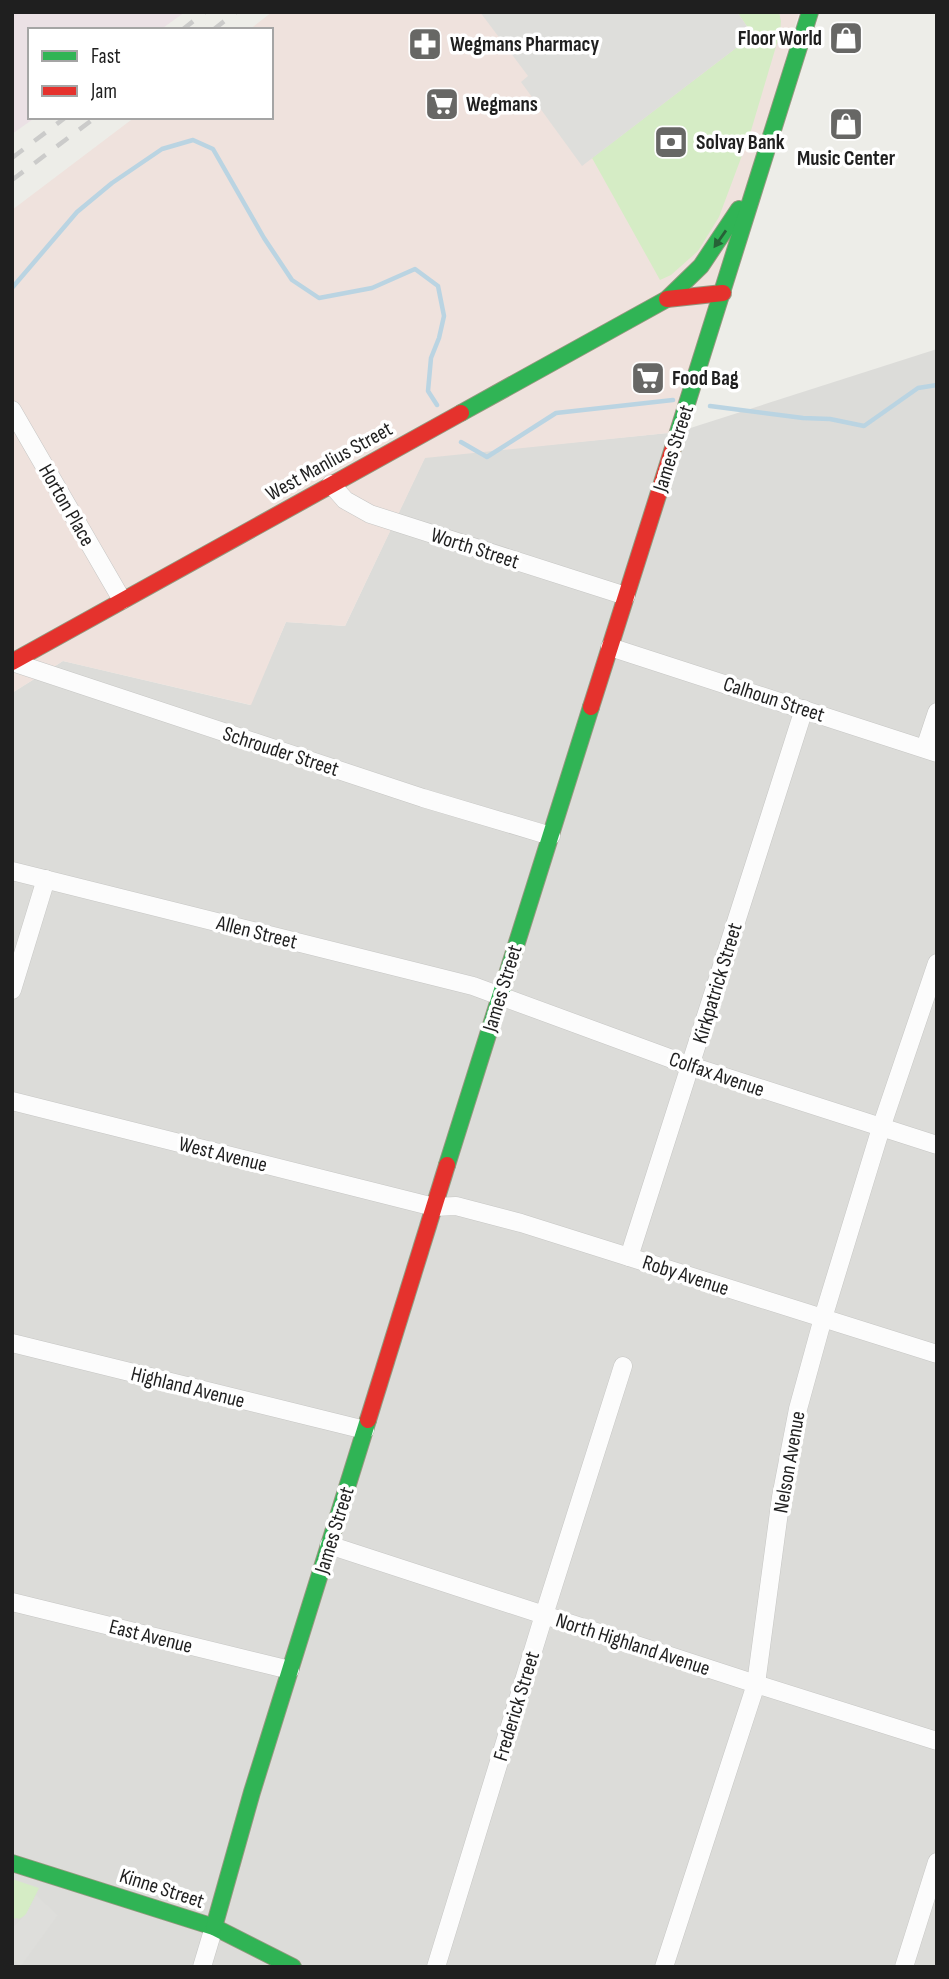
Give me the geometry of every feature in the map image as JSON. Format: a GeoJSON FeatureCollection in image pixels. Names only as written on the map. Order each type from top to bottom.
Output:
{"type":"FeatureCollection","features":[{"type":"Feature","properties":{"kind":"street","name":"James Street"},"geometry":{"type":"LineString","coordinates":[[202,1967],[252,1792],[810,12]]}},
{"type":"Feature","properties":{"kind":"street","name":"West Manlius Street"},"geometry":{"type":"LineString","coordinates":[[12,662],[667,299],[701,266],[756,181]]}},
{"type":"Feature","properties":{"kind":"street","name":"West Manlius Street"},"geometry":{"type":"LineString","coordinates":[[667,299],[723,292]]}},
{"type":"Feature","properties":{"kind":"street","name":"Horton Place"},"geometry":{"type":"LineString","coordinates":[[12,410],[122,600]]}},
{"type":"Feature","properties":{"kind":"street","name":"Worth Street"},"geometry":{"type":"LineString","coordinates":[[331,484],[345,500],[370,514],[626,596]]}},
{"type":"Feature","properties":{"kind":"street","name":"Calhoun Street"},"geometry":{"type":"LineString","coordinates":[[610,647],[931,750]]}},
{"type":"Feature","properties":{"kind":"street","name":"Schrouder Street"},"geometry":{"type":"LineString","coordinates":[[12,662],[423,798],[551,836]]}},
{"type":"Feature","properties":{"kind":"street","name":"Kirkpatrick Street"},"geometry":{"type":"LineString","coordinates":[[629,1257],[804,709]]}},
{"type":"Feature","properties":{"kind":"street"},"geometry":{"type":"LineString","coordinates":[[931,750],[937,712]]}},
{"type":"Feature","properties":{"kind":"street","name":"Allen Street"},"geometry":{"type":"LineString","coordinates":[[12,871],[473,986],[500,996]]}},
{"type":"Feature","properties":{"kind":"street"},"geometry":{"type":"LineString","coordinates":[[12,990],[46,879]]}},
{"type":"Feature","properties":{"kind":"street","name":"Nelson Avenue"},"geometry":{"type":"LineString","coordinates":[[664,1967],[756,1684],[781,1497],[798,1409],[881,1128],[937,963]]}},
{"type":"Feature","properties":{"kind":"street","name":"Colfax Avenue"},"geometry":{"type":"LineString","coordinates":[[500,996],[691,1066],[937,1145]]}},
{"type":"Feature","properties":{"kind":"street","name":"West Avenue"},"geometry":{"type":"LineString","coordinates":[[12,1101],[434,1207]]}},
{"type":"Feature","properties":{"kind":"street","name":"Roby Avenue"},"geometry":{"type":"LineString","coordinates":[[434,1207],[456,1206],[521,1223],[937,1354]]}},
{"type":"Feature","properties":{"kind":"street","name":"Highland Avenue"},"geometry":{"type":"LineString","coordinates":[[12,1343],[365,1430]]}},
{"type":"Feature","properties":{"kind":"street","name":"Frederick Street"},"geometry":{"type":"LineString","coordinates":[[436,1967],[623,1366]]}},
{"type":"Feature","properties":{"kind":"street","name":"North Highland Avenue"},"geometry":{"type":"LineString","coordinates":[[329,1545],[937,1741]]}},
{"type":"Feature","properties":{"kind":"street","name":"East Avenue"},"geometry":{"type":"LineString","coordinates":[[12,1602],[290,1671]]}},
{"type":"Feature","properties":{"kind":"street"},"geometry":{"type":"LineString","coordinates":[[904,1967],[937,1862]]}},
{"type":"Feature","properties":{"kind":"street","name":"Kinne Street"},"geometry":{"type":"LineString","coordinates":[[12,1863],[214,1927],[293,1967]]}},
{"type":"Feature","properties":{"kind":"shaded area"},"geometry":{"type":"Polygon","coordinates":[[[12,12],[185,12],[163,28],[28,28],[28,119],[33,119],[12,134],[12,12]]]}},
{"type":"Feature","properties":{"kind":"shaded area"},"geometry":{"type":"Polygon","coordinates":[[[272,12],[799,12],[678,432],[425,458],[345,626],[286,622],[251,705],[63,661],[12,693],[12,210],[132,119],[273,119],[273,28],[252,28],[272,12]]]}},
{"type":"Feature","properties":{"kind":"shaded area"},"geometry":{"type":"Polygon","coordinates":[[[480,12],[737,12],[753,35],[582,166],[521,82],[528,76],[480,12]]]}},
{"type":"Feature","properties":{"kind":"shaded area"},"geometry":{"type":"Polygon","coordinates":[[[937,349],[937,1967],[12,1967],[12,693],[63,661],[250,705],[286,622],[345,626],[425,457],[678,432],[937,349]]]}},
{"type":"Feature","properties":{"kind":"shaded area"},"geometry":{"type":"Polygon","coordinates":[[[36,1895],[58,1915],[21,1966],[12,1960],[12,1928],[26,1914],[36,1895]]]}},
{"type":"Feature","properties":{"kind":"green space"},"geometry":{"type":"Polygon","coordinates":[[[737,12],[779,12],[780,33],[750,134],[719,217],[698,251],[671,275],[660,280],[592,158],[753,35],[737,12]]]}},
{"type":"Feature","properties":{"kind":"green space"},"geometry":{"type":"Polygon","coordinates":[[[12,1879],[39,1888],[26,1915],[19,1919],[12,1919],[12,1879]]]}},
{"type":"Feature","properties":{"kind":"waterway"},"geometry":{"type":"LineString","coordinates":[[12,288],[77,212],[112,183],[162,149],[193,140],[213,149],[264,238],[292,280],[319,298],[372,288],[415,269],[438,286],[444,316],[431,358],[428,391],[437,405]]}},
{"type":"Feature","properties":{"kind":"waterway"},"geometry":{"type":"LineString","coordinates":[[710,406],[830,419],[864,426],[918,388],[937,385]]}},
{"type":"Feature","properties":{"kind":"waterway"},"geometry":{"type":"LineString","coordinates":[[461,442],[487,457],[556,413],[673,400]]}},
{"type":"Feature","properties":{"kind":"railway"},"geometry":{"type":"LineString","coordinates":[[185,28],[205,12]]}},
{"type":"Feature","properties":{"kind":"railway"},"geometry":{"type":"LineString","coordinates":[[216,28],[236,12]]}},
{"type":"Feature","properties":{"kind":"railway"},"geometry":{"type":"LineString","coordinates":[[12,158],[63,119]]}},
{"type":"Feature","properties":{"kind":"railway"},"geometry":{"type":"LineString","coordinates":[[12,180],[93,119]]}},
{"type":"Feature","properties":{"kind":"traffic: fast"},"geometry":{"type":"LineString","coordinates":[[673,448],[810,12]]}},
{"type":"Feature","properties":{"kind":"traffic: fast"},"geometry":{"type":"LineString","coordinates":[[461,413],[667,299],[701,266],[739,209]]}},
{"type":"Feature","properties":{"kind":"traffic: fast"},"geometry":{"type":"LineString","coordinates":[[447,1165],[591,707]]}},
{"type":"Feature","properties":{"kind":"traffic: fast"},"geometry":{"type":"LineString","coordinates":[[214,1927],[252,1792],[368,1420]]}},
{"type":"Feature","properties":{"kind":"traffic: fast"},"geometry":{"type":"LineString","coordinates":[[12,1863],[214,1927],[293,1967]]}},
{"type":"Feature","properties":{"kind":"traffic: jam"},"geometry":{"type":"LineString","coordinates":[[667,299],[723,293]]}},
{"type":"Feature","properties":{"kind":"traffic: jam"},"geometry":{"type":"LineString","coordinates":[[12,662],[461,413]]}},
{"type":"Feature","properties":{"kind":"traffic: jam"},"geometry":{"type":"LineString","coordinates":[[591,707],[673,448]]}},
{"type":"Feature","properties":{"kind":"traffic: jam"},"geometry":{"type":"LineString","coordinates":[[368,1420],[447,1165]]}},
{"type":"Feature","properties":{"kind":"place","name":"Floor World"},"geometry":{"type":"Point","coordinates":[846,38]}},
{"type":"Feature","properties":{"kind":"place","name":"Wegmans Pharmacy"},"geometry":{"type":"Point","coordinates":[425,44]}},
{"type":"Feature","properties":{"kind":"place","name":"Wegmans"},"geometry":{"type":"Point","coordinates":[442,104]}},
{"type":"Feature","properties":{"kind":"place","name":"Music Center"},"geometry":{"type":"Point","coordinates":[846,124]}},
{"type":"Feature","properties":{"kind":"place","name":"Solvay Bank"},"geometry":{"type":"Point","coordinates":[671,142]}},
{"type":"Feature","properties":{"kind":"place","name":"Food Bag"},"geometry":{"type":"Point","coordinates":[648,378]}}]}
